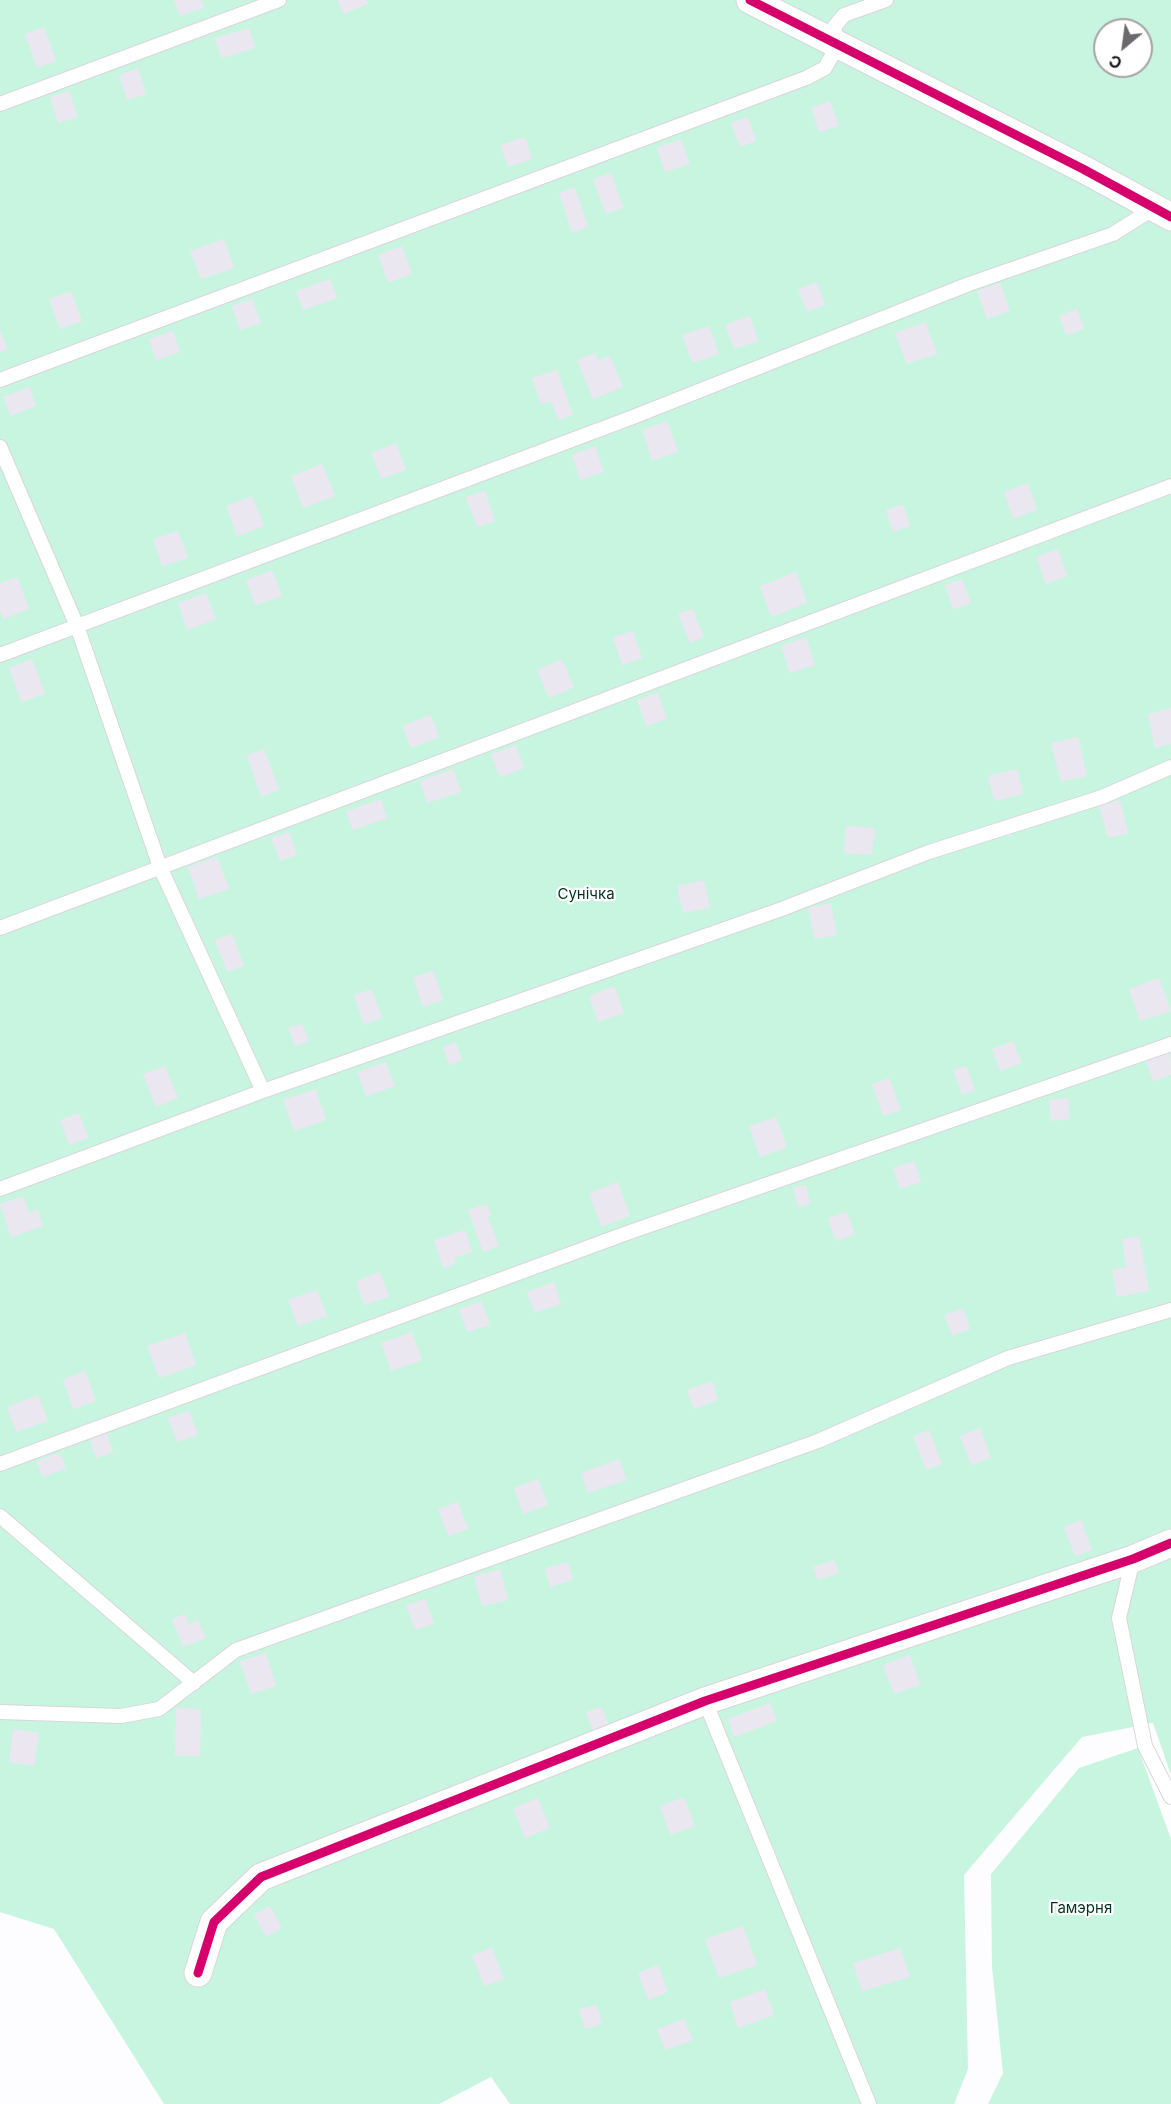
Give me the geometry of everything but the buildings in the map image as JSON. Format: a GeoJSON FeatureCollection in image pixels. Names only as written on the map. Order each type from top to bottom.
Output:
{"type":"FeatureCollection","features":[{"type":"Feature","properties":{"kind":"street"},"geometry":{"type":"LineString","coordinates":[[750,0],[1083,169],[1162,212]]}},
{"type":"Feature","properties":{"kind":"street"},"geometry":{"type":"LineString","coordinates":[[198,1973],[214,1922],[261,1877],[705,1701],[1133,1559],[1171,1543]]}},
{"type":"Feature","properties":{"kind":"lane"},"geometry":{"type":"LineString","coordinates":[[0,104],[279,0]]}},
{"type":"Feature","properties":{"kind":"lane"},"geometry":{"type":"LineString","coordinates":[[0,380],[806,78],[825,68],[838,45],[834,27],[844,15],[886,0]]}},
{"type":"Feature","properties":{"kind":"lane"},"geometry":{"type":"LineString","coordinates":[[0,655],[633,417],[969,284],[1113,234],[1162,212]]}},
{"type":"Feature","properties":{"kind":"lane"},"geometry":{"type":"LineString","coordinates":[[0,447],[76,626],[160,867],[263,1091]]}},
{"type":"Feature","properties":{"kind":"lane"},"geometry":{"type":"LineString","coordinates":[[0,928],[1171,486]]}},
{"type":"Feature","properties":{"kind":"lane"},"geometry":{"type":"LineString","coordinates":[[0,1189],[263,1091],[779,910],[929,852],[1102,797],[1171,767]]}},
{"type":"Feature","properties":{"kind":"lane"},"geometry":{"type":"LineString","coordinates":[[0,1464],[627,1233],[1171,1044]]}},
{"type":"Feature","properties":{"kind":"lane"},"geometry":{"type":"LineString","coordinates":[[0,1712],[121,1716],[159,1709],[236,1650],[818,1441],[1008,1358],[1171,1310]]}},
{"type":"Feature","properties":{"kind":"lane"},"geometry":{"type":"LineString","coordinates":[[0,1515],[194,1683]]}},
{"type":"Feature","properties":{"kind":"lane"},"geometry":{"type":"LineString","coordinates":[[1133,1559],[1119,1618],[1145,1746],[1171,1797]]}},
{"type":"Feature","properties":{"kind":"lane"},"geometry":{"type":"LineString","coordinates":[[705,1701],[869,2104]]}},
{"type":"Feature","properties":{"kind":"green space","name":"Сунічка"},"geometry":{"type":"Polygon","coordinates":[[[0,0],[1171,0],[1171,1775],[1153,1723],[1082,1737],[964,1875],[968,2069],[954,2104],[510,2104],[491,2077],[439,2104],[164,2104],[54,1929],[0,1912],[0,0]]]}},
{"type":"Feature","properties":{"kind":"green space","name":"Гамэрня"},"geometry":{"type":"Polygon","coordinates":[[[1138,1748],[1171,1839],[1171,2104],[988,2104],[1003,2073],[992,1967],[991,1874],[1079,1768],[1138,1748]]]}},
{"type":"Feature","properties":{"kind":"cycle path"},"geometry":{"type":"LineString","coordinates":[[750,0],[1083,169],[1171,217]]}},
{"type":"Feature","properties":{"kind":"cycle path"},"geometry":{"type":"LineString","coordinates":[[198,1973],[214,1922],[261,1877],[705,1701],[1133,1559],[1171,1543]]}}]}
